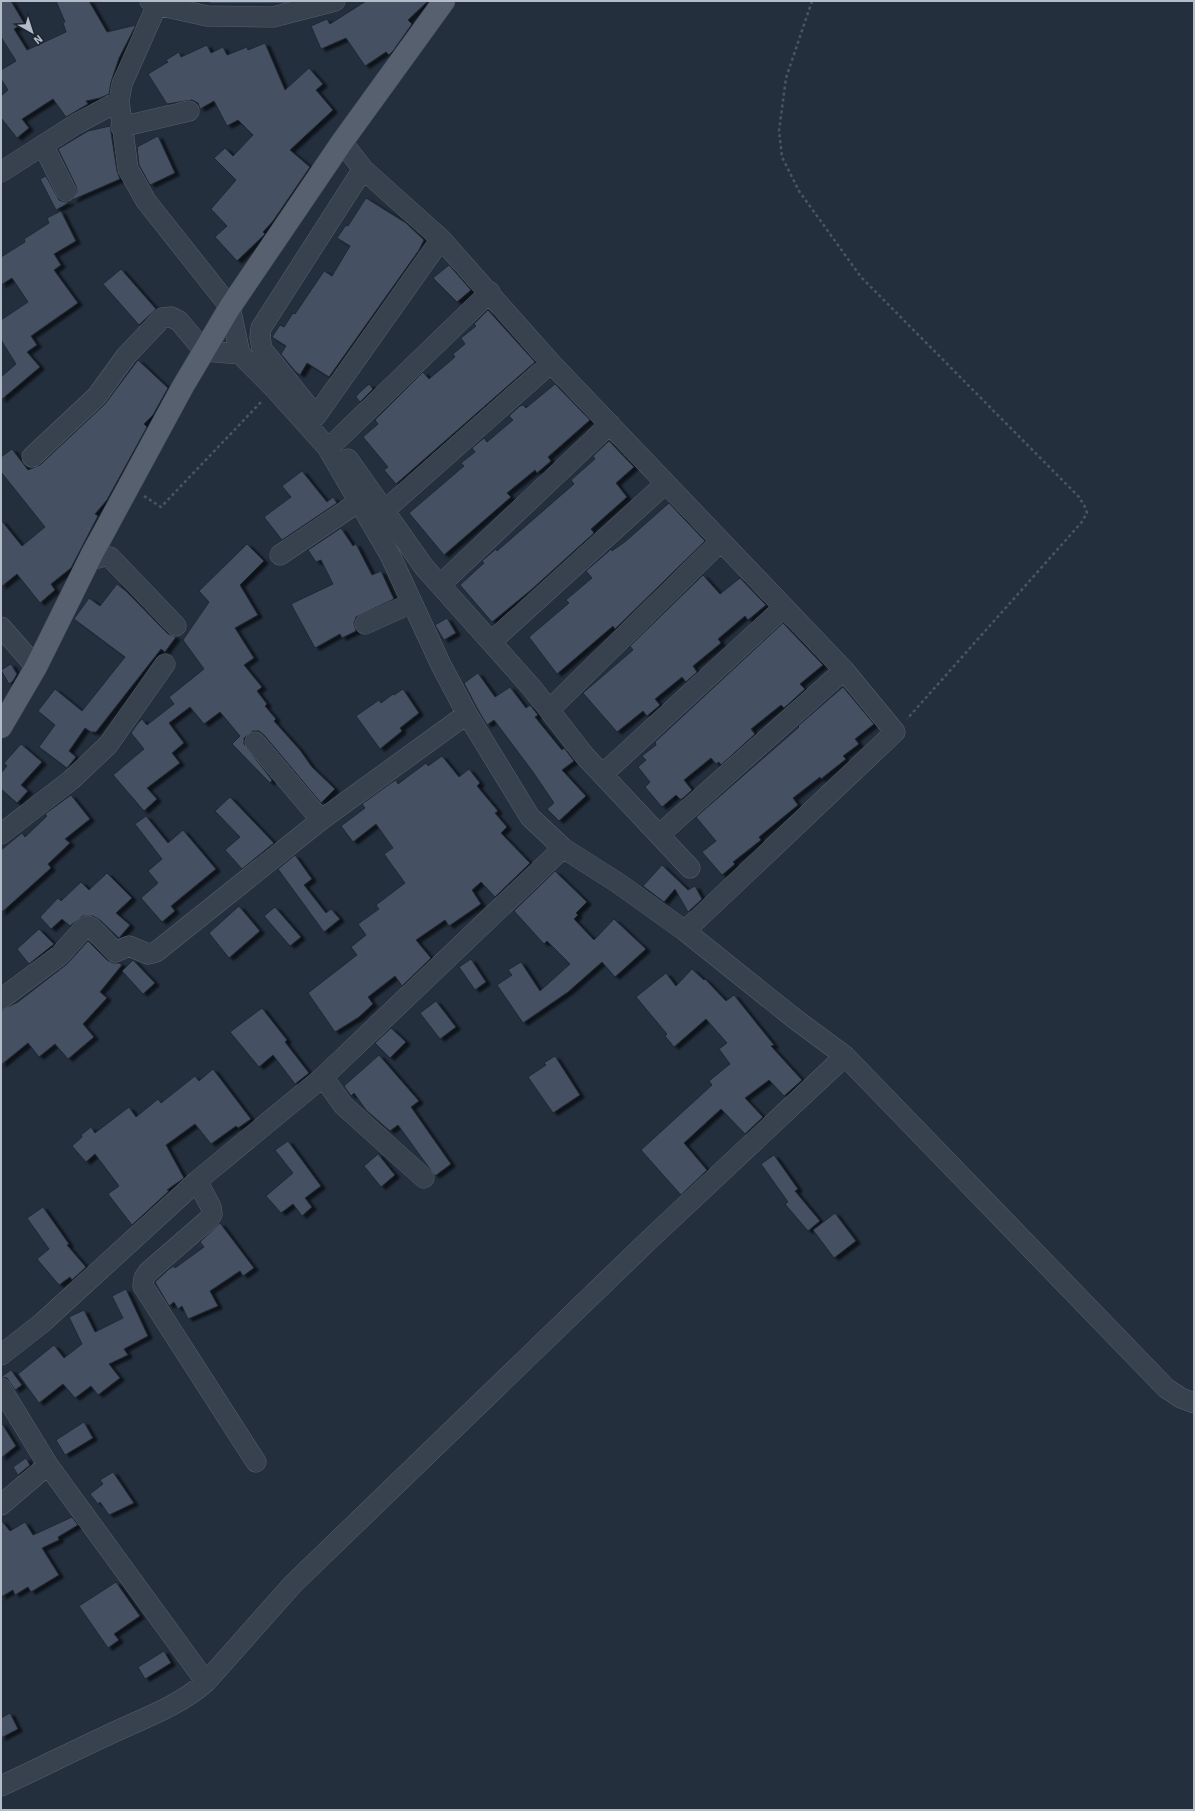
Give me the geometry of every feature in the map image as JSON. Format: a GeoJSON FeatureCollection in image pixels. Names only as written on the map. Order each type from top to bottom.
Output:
{"type":"FeatureCollection","features":[{"type":"Feature","properties":{"kind":"main road"},"geometry":{"type":"LineString","coordinates":[[1,727],[36,667],[92,554],[204,351],[230,307],[342,142],[444,1]]}},
{"type":"Feature","properties":{"kind":"street"},"geometry":{"type":"LineString","coordinates":[[335,1],[274,17],[207,16],[155,2],[122,84],[119,102],[121,127],[128,169],[146,201],[230,307],[251,355],[274,388],[327,447],[360,501],[390,555],[441,666],[467,714],[530,817],[563,848],[618,883],[685,931],[795,1019],[845,1056],[1166,1388],[1180,1398],[1194,1403]]}},
{"type":"Feature","properties":{"kind":"street"},"geometry":{"type":"LineString","coordinates":[[1,172],[76,124],[119,102]]}},
{"type":"Feature","properties":{"kind":"street"},"geometry":{"type":"LineString","coordinates":[[121,127],[190,111]]}},
{"type":"Feature","properties":{"kind":"street"},"geometry":{"type":"LineString","coordinates":[[342,142],[363,169],[441,239],[490,292],[551,363],[844,670],[895,732],[685,931]]}},
{"type":"Feature","properties":{"kind":"street"},"geometry":{"type":"LineString","coordinates":[[43,144],[66,191]]}},
{"type":"Feature","properties":{"kind":"street"},"geometry":{"type":"LineString","coordinates":[[251,355],[260,337],[261,328],[265,320],[363,169]]}},
{"type":"Feature","properties":{"kind":"street"},"geometry":{"type":"LineString","coordinates":[[316,416],[441,239]]}},
{"type":"Feature","properties":{"kind":"street"},"geometry":{"type":"LineString","coordinates":[[336,441],[490,292]]}},
{"type":"Feature","properties":{"kind":"street"},"geometry":{"type":"LineString","coordinates":[[32,457],[97,396],[126,356],[162,318],[171,316],[178,321],[204,351],[251,355],[316,416],[336,441],[424,567],[549,710],[584,755],[690,868]]}},
{"type":"Feature","properties":{"kind":"street"},"geometry":{"type":"LineString","coordinates":[[385,510],[551,363]]}},
{"type":"Feature","properties":{"kind":"street"},"geometry":{"type":"LineString","coordinates":[[440,585],[610,424]]}},
{"type":"Feature","properties":{"kind":"street"},"geometry":{"type":"LineString","coordinates":[[491,642],[665,484]]}},
{"type":"Feature","properties":{"kind":"street"},"geometry":{"type":"LineString","coordinates":[[280,555],[360,501]]}},
{"type":"Feature","properties":{"kind":"street"},"geometry":{"type":"LineString","coordinates":[[549,710],[721,541]]}},
{"type":"Feature","properties":{"kind":"street"},"geometry":{"type":"LineString","coordinates":[[92,554],[98,558],[104,556],[110,557],[176,626]]}},
{"type":"Feature","properties":{"kind":"street"},"geometry":{"type":"LineString","coordinates":[[365,624],[412,603]]}},
{"type":"Feature","properties":{"kind":"street"},"geometry":{"type":"LineString","coordinates":[[603,774],[784,607]]}},
{"type":"Feature","properties":{"kind":"street"},"geometry":{"type":"LineString","coordinates":[[1,627],[36,667]]}},
{"type":"Feature","properties":{"kind":"street"},"geometry":{"type":"LineString","coordinates":[[1,834],[71,780],[108,745],[165,664]]}},
{"type":"Feature","properties":{"kind":"street"},"geometry":{"type":"LineString","coordinates":[[659,835],[844,670]]}},
{"type":"Feature","properties":{"kind":"street"},"geometry":{"type":"LineString","coordinates":[[1,999],[60,955],[84,928],[88,926],[92,928],[115,952],[129,946],[148,954],[156,952],[321,820],[467,714]]}},
{"type":"Feature","properties":{"kind":"street"},"geometry":{"type":"LineString","coordinates":[[255,742],[321,820]]}},
{"type":"Feature","properties":{"kind":"street"},"geometry":{"type":"LineString","coordinates":[[1,1356],[42,1323],[198,1181],[323,1076],[563,848]]}},
{"type":"Feature","properties":{"kind":"street"},"geometry":{"type":"LineString","coordinates":[[1,1786],[173,1706],[191,1695],[206,1682],[299,1579],[649,1240],[845,1056]]}},
{"type":"Feature","properties":{"kind":"street"},"geometry":{"type":"LineString","coordinates":[[323,1076],[343,1105],[424,1178]]}},
{"type":"Feature","properties":{"kind":"street"},"geometry":{"type":"LineString","coordinates":[[198,1181],[211,1207],[212,1214],[209,1219],[148,1272],[144,1278],[143,1286],[256,1462]]}},
{"type":"Feature","properties":{"kind":"street"},"geometry":{"type":"LineString","coordinates":[[1,1388],[48,1465],[206,1682]]}},
{"type":"Feature","properties":{"kind":"street"},"geometry":{"type":"LineString","coordinates":[[1,1505],[48,1465]]}},
{"type":"Feature","properties":{"kind":"path"},"geometry":{"type":"LineString","coordinates":[[812,1],[786,78],[779,131],[782,157],[799,191],[861,277],[1079,497],[1085,507],[1086,513],[1080,523],[895,732]]}},
{"type":"Feature","properties":{"kind":"path"},"geometry":{"type":"LineString","coordinates":[[161,508],[274,388]]}},
{"type":"Feature","properties":{"kind":"water"},"geometry":{"type":"Polygon","coordinates":[[[206,1],[305,1],[299,3],[211,3],[206,1]]]}},
{"type":"Feature","properties":{"kind":"building"},"geometry":{"type":"Polygon","coordinates":[[[1,1],[11,1],[24,23],[14,29],[27,50],[66,32],[63,23],[65,22],[56,1],[89,1],[107,32],[136,25],[119,58],[111,82],[109,94],[100,98],[86,101],[88,104],[66,117],[53,99],[22,119],[29,128],[17,138],[1,118],[1,96],[8,90],[1,79],[1,70],[16,61],[1,37],[1,1]]]}},
{"type":"Feature","properties":{"kind":"building"},"geometry":{"type":"Polygon","coordinates":[[[366,1],[428,1],[408,20],[412,24],[393,51],[389,55],[386,52],[365,66],[346,38],[321,49],[311,26],[327,19],[330,24],[366,1]]]}},
{"type":"Feature","properties":{"kind":"building"},"geometry":{"type":"Polygon","coordinates":[[[265,43],[285,90],[309,68],[323,84],[316,90],[333,110],[290,150],[310,167],[273,221],[263,232],[265,234],[237,261],[215,237],[227,226],[211,209],[236,180],[214,158],[225,148],[233,156],[253,135],[238,120],[227,126],[214,101],[200,109],[198,103],[192,100],[167,104],[148,74],[168,62],[166,60],[179,52],[181,57],[207,45],[211,53],[223,47],[227,55],[247,47],[248,50],[265,43]]]}},
{"type":"Feature","properties":{"kind":"building"},"geometry":{"type":"Polygon","coordinates":[[[110,126],[117,171],[120,179],[72,200],[77,192],[76,186],[58,149],[88,131],[110,126]]]}},
{"type":"Feature","properties":{"kind":"building"},"geometry":{"type":"Polygon","coordinates":[[[158,136],[175,173],[150,185],[139,165],[137,147],[158,136]]]}},
{"type":"Feature","properties":{"kind":"building"},"geometry":{"type":"Polygon","coordinates":[[[46,176],[59,200],[70,202],[56,210],[40,179],[46,176]]]}},
{"type":"Feature","properties":{"kind":"building"},"geometry":{"type":"Polygon","coordinates":[[[366,198],[406,223],[424,240],[419,250],[329,377],[307,363],[300,375],[281,354],[286,346],[272,337],[280,325],[284,327],[293,313],[295,314],[324,271],[332,276],[350,246],[337,238],[346,225],[348,226],[366,198]]]}},
{"type":"Feature","properties":{"kind":"building"},"geometry":{"type":"Polygon","coordinates":[[[61,211],[76,241],[54,254],[61,265],[54,270],[78,303],[31,336],[37,345],[27,352],[40,367],[1,400],[1,377],[16,364],[1,340],[1,320],[28,302],[12,278],[1,285],[1,257],[25,242],[24,239],[49,223],[47,218],[61,211]]]}},
{"type":"Feature","properties":{"kind":"building"},"geometry":{"type":"Polygon","coordinates":[[[449,265],[471,290],[457,302],[433,278],[449,265]]]}},
{"type":"Feature","properties":{"kind":"building"},"geometry":{"type":"Polygon","coordinates":[[[121,269],[156,309],[139,325],[103,284],[121,269]]]}},
{"type":"Feature","properties":{"kind":"building"},"geometry":{"type":"Polygon","coordinates":[[[488,310],[535,362],[396,484],[384,470],[388,467],[363,437],[378,424],[375,420],[423,372],[429,379],[455,357],[453,354],[465,344],[461,338],[476,326],[474,324],[488,310]]]}},
{"type":"Feature","properties":{"kind":"building"},"geometry":{"type":"Polygon","coordinates":[[[138,360],[168,388],[153,415],[144,424],[147,427],[107,500],[95,514],[98,516],[71,568],[51,584],[55,590],[40,603],[17,574],[1,587],[1,520],[22,546],[45,527],[1,472],[1,457],[12,449],[28,470],[40,465],[105,404],[138,360]]]}},
{"type":"Feature","properties":{"kind":"building"},"geometry":{"type":"Polygon","coordinates":[[[369,384],[373,389],[360,402],[356,397],[357,395],[369,384]]]}},
{"type":"Feature","properties":{"kind":"building"},"geometry":{"type":"Polygon","coordinates":[[[555,384],[590,420],[548,457],[551,461],[537,473],[535,470],[507,493],[511,497],[444,555],[409,513],[464,466],[461,463],[475,452],[472,448],[484,438],[487,442],[513,420],[509,416],[520,406],[523,405],[526,408],[555,384]]]}},
{"type":"Feature","properties":{"kind":"building"},"geometry":{"type":"Polygon","coordinates":[[[609,441],[634,467],[616,483],[627,497],[591,529],[594,533],[531,590],[492,622],[460,585],[484,563],[482,561],[496,549],[497,551],[574,484],[571,480],[595,459],[593,456],[609,441]]]}},
{"type":"Feature","properties":{"kind":"building"},"geometry":{"type":"Polygon","coordinates":[[[302,471],[327,502],[333,497],[337,503],[282,540],[264,517],[291,497],[282,486],[302,471]]]}},
{"type":"Feature","properties":{"kind":"building"},"geometry":{"type":"Polygon","coordinates":[[[669,503],[705,541],[615,629],[613,626],[557,674],[529,637],[569,603],[566,600],[592,578],[586,571],[611,549],[612,551],[626,541],[669,503]]]}},
{"type":"Feature","properties":{"kind":"building"},"geometry":{"type":"Polygon","coordinates":[[[341,528],[353,546],[356,544],[372,575],[381,571],[394,599],[356,617],[354,623],[356,631],[342,638],[340,634],[315,648],[291,604],[333,584],[321,560],[316,562],[308,550],[341,528]]]}},
{"type":"Feature","properties":{"kind":"building"},"geometry":{"type":"Polygon","coordinates":[[[247,544],[264,561],[240,585],[258,615],[235,628],[254,658],[244,665],[262,687],[257,691],[267,704],[265,706],[276,719],[274,721],[300,750],[312,767],[335,789],[321,803],[264,735],[259,731],[253,731],[244,738],[244,744],[272,780],[270,783],[232,744],[240,736],[220,712],[204,724],[190,707],[169,723],[184,743],[172,753],[180,763],[147,788],[157,799],[144,811],[113,775],[144,749],[131,733],[138,723],[142,719],[147,725],[174,704],[169,697],[204,669],[183,640],[209,602],[199,591],[247,544]]]}},
{"type":"Feature","properties":{"kind":"building"},"geometry":{"type":"Polygon","coordinates":[[[703,575],[720,594],[740,578],[766,605],[748,620],[745,616],[718,639],[721,643],[693,666],[697,672],[686,682],[682,677],[655,699],[660,705],[647,716],[643,711],[617,732],[583,693],[633,650],[630,646],[703,575]]]}},
{"type":"Feature","properties":{"kind":"building"},"geometry":{"type":"Polygon","coordinates":[[[117,584],[126,591],[168,634],[176,637],[165,652],[161,649],[96,732],[91,732],[85,728],[69,751],[76,757],[67,768],[39,747],[55,725],[38,711],[55,689],[82,711],[125,657],[74,619],[89,598],[100,606],[117,584]]]}},
{"type":"Feature","properties":{"kind":"building"},"geometry":{"type":"Polygon","coordinates":[[[447,618],[456,633],[444,640],[435,625],[447,618]]]}},
{"type":"Feature","properties":{"kind":"building"},"geometry":{"type":"Polygon","coordinates":[[[783,623],[823,665],[800,684],[805,689],[784,708],[781,705],[751,729],[755,734],[721,765],[719,762],[716,764],[711,758],[684,780],[692,790],[682,799],[676,795],[662,807],[645,787],[650,782],[638,767],[646,760],[642,756],[656,745],[655,742],[783,623]]]}},
{"type":"Feature","properties":{"kind":"building"},"geometry":{"type":"Polygon","coordinates":[[[11,664],[17,674],[13,681],[9,684],[1,670],[11,664]]]}},
{"type":"Feature","properties":{"kind":"building"},"geometry":{"type":"Polygon","coordinates":[[[478,673],[495,697],[510,687],[526,708],[530,705],[538,715],[535,717],[562,750],[564,748],[574,761],[562,770],[586,796],[559,821],[547,809],[554,803],[533,772],[494,720],[487,725],[477,708],[464,683],[478,673]]]}},
{"type":"Feature","properties":{"kind":"building"},"geometry":{"type":"Polygon","coordinates":[[[843,687],[874,724],[855,739],[859,744],[843,756],[846,759],[821,779],[820,777],[793,798],[798,805],[759,837],[761,840],[733,862],[735,864],[722,875],[702,852],[716,841],[696,817],[843,687]]]}},
{"type":"Feature","properties":{"kind":"building"},"geometry":{"type":"Polygon","coordinates":[[[403,689],[419,713],[400,728],[402,731],[380,749],[356,716],[379,700],[381,703],[403,689]]]}},
{"type":"Feature","properties":{"kind":"building"},"geometry":{"type":"Polygon","coordinates":[[[21,744],[42,762],[21,785],[28,791],[17,803],[1,789],[1,773],[7,766],[4,763],[21,744]]]}},
{"type":"Feature","properties":{"kind":"building"},"geometry":{"type":"Polygon","coordinates":[[[442,756],[459,777],[469,769],[480,783],[477,786],[498,811],[495,813],[507,827],[501,833],[530,863],[495,897],[481,882],[472,890],[481,904],[449,926],[445,920],[416,940],[431,958],[402,986],[395,976],[368,997],[373,1004],[359,1017],[335,1032],[308,993],[357,955],[351,947],[366,935],[358,924],[379,909],[376,905],[405,883],[384,854],[393,848],[376,824],[353,842],[341,826],[365,808],[362,804],[391,783],[396,780],[398,784],[426,763],[428,766],[442,756]]]}},
{"type":"Feature","properties":{"kind":"building"},"geometry":{"type":"Polygon","coordinates":[[[71,795],[90,819],[65,839],[70,843],[48,864],[51,868],[1,913],[1,850],[22,833],[25,837],[47,816],[45,814],[71,795]]]}},
{"type":"Feature","properties":{"kind":"building"},"geometry":{"type":"Polygon","coordinates":[[[230,797],[274,843],[242,869],[225,850],[240,837],[215,811],[230,797]]]}},
{"type":"Feature","properties":{"kind":"building"},"geometry":{"type":"Polygon","coordinates":[[[146,816],[168,843],[183,830],[216,869],[171,906],[175,911],[162,922],[141,898],[158,883],[148,871],[162,859],[135,824],[146,816]]]}},
{"type":"Feature","properties":{"kind":"building"},"geometry":{"type":"Polygon","coordinates":[[[295,855],[312,879],[304,885],[326,913],[331,909],[340,919],[324,932],[278,869],[295,855]]]}},
{"type":"Feature","properties":{"kind":"building"},"geometry":{"type":"Polygon","coordinates":[[[662,865],[688,890],[695,886],[702,899],[688,912],[675,889],[664,902],[643,886],[662,865]]]}},
{"type":"Feature","properties":{"kind":"building"},"geometry":{"type":"Polygon","coordinates":[[[555,871],[587,902],[576,913],[578,915],[574,919],[594,940],[614,919],[646,949],[615,977],[602,962],[568,992],[523,1023],[497,985],[512,975],[508,970],[521,962],[540,991],[570,964],[547,941],[544,944],[514,911],[555,871]]]}},
{"type":"Feature","properties":{"kind":"building"},"geometry":{"type":"Polygon","coordinates":[[[107,873],[132,898],[116,913],[130,925],[119,938],[100,920],[93,916],[83,916],[70,926],[62,919],[51,929],[40,917],[58,898],[61,901],[81,882],[89,890],[107,873]]]}},
{"type":"Feature","properties":{"kind":"building"},"geometry":{"type":"Polygon","coordinates":[[[239,906],[260,931],[229,958],[209,933],[239,906]]]}},
{"type":"Feature","properties":{"kind":"building"},"geometry":{"type":"Polygon","coordinates":[[[275,907],[301,937],[290,946],[264,916],[275,907]]]}},
{"type":"Feature","properties":{"kind":"building"},"geometry":{"type":"Polygon","coordinates":[[[39,929],[54,944],[29,964],[17,949],[39,929]]]}},
{"type":"Feature","properties":{"kind":"building"},"geometry":{"type":"Polygon","coordinates":[[[88,941],[107,960],[122,965],[100,992],[107,998],[83,1024],[94,1037],[68,1059],[55,1044],[39,1057],[28,1043],[1,1065],[1,1010],[18,1002],[67,964],[88,941]]]}},
{"type":"Feature","properties":{"kind":"building"},"geometry":{"type":"Polygon","coordinates":[[[471,959],[486,982],[475,990],[459,967],[471,959]]]}},
{"type":"Feature","properties":{"kind":"building"},"geometry":{"type":"Polygon","coordinates":[[[133,960],[155,983],[143,994],[122,971],[133,960]]]}},
{"type":"Feature","properties":{"kind":"building"},"geometry":{"type":"Polygon","coordinates":[[[692,969],[704,980],[705,979],[726,1001],[734,995],[774,1045],[771,1046],[802,1080],[784,1096],[769,1080],[745,1098],[763,1117],[745,1134],[721,1109],[684,1143],[707,1170],[681,1195],[641,1150],[712,1085],[709,1081],[730,1064],[719,1049],[727,1043],[706,1019],[674,1047],[665,1036],[667,1034],[636,997],[666,973],[676,986],[692,969]]]}},
{"type":"Feature","properties":{"kind":"building"},"geometry":{"type":"Polygon","coordinates":[[[436,1001],[456,1027],[440,1039],[420,1013],[436,1001]]]}},
{"type":"Feature","properties":{"kind":"building"},"geometry":{"type":"Polygon","coordinates":[[[262,1008],[287,1040],[285,1042],[309,1073],[295,1084],[273,1055],[259,1067],[230,1032],[262,1008]]]}},
{"type":"Feature","properties":{"kind":"building"},"geometry":{"type":"Polygon","coordinates":[[[391,1028],[406,1042],[390,1058],[375,1043],[391,1028]]]}},
{"type":"Feature","properties":{"kind":"building"},"geometry":{"type":"Polygon","coordinates":[[[379,1055],[419,1101],[411,1107],[451,1164],[435,1176],[398,1125],[390,1131],[366,1110],[354,1093],[351,1096],[344,1086],[379,1055]]]}},
{"type":"Feature","properties":{"kind":"building"},"geometry":{"type":"Polygon","coordinates":[[[555,1056],[580,1095],[553,1113],[528,1077],[546,1065],[544,1063],[555,1056]]]}},
{"type":"Feature","properties":{"kind":"building"},"geometry":{"type":"Polygon","coordinates":[[[213,1069],[251,1119],[238,1128],[236,1126],[211,1144],[195,1124],[166,1145],[184,1178],[167,1190],[169,1191],[132,1225],[108,1194],[119,1186],[95,1154],[86,1162],[72,1146],[82,1137],[81,1135],[91,1127],[95,1133],[129,1107],[136,1117],[158,1099],[161,1103],[195,1076],[199,1081],[213,1069]]]}},
{"type":"Feature","properties":{"kind":"building"},"geometry":{"type":"Polygon","coordinates":[[[288,1141],[321,1186],[305,1198],[312,1207],[302,1216],[293,1204],[281,1213],[266,1196],[293,1173],[275,1150],[288,1141]]]}},
{"type":"Feature","properties":{"kind":"building"},"geometry":{"type":"Polygon","coordinates":[[[378,1154],[395,1175],[381,1187],[364,1166],[378,1154]]]}},
{"type":"Feature","properties":{"kind":"building"},"geometry":{"type":"Polygon","coordinates":[[[774,1155],[798,1189],[795,1191],[820,1221],[808,1231],[785,1204],[788,1202],[761,1164],[774,1155]]]}},
{"type":"Feature","properties":{"kind":"building"},"geometry":{"type":"Polygon","coordinates":[[[43,1207],[69,1244],[67,1245],[86,1267],[72,1280],[70,1277],[59,1285],[37,1259],[49,1249],[27,1218],[43,1207]]]}},
{"type":"Feature","properties":{"kind":"building"},"geometry":{"type":"Polygon","coordinates":[[[835,1213],[856,1241],[834,1258],[813,1230],[835,1213]]]}},
{"type":"Feature","properties":{"kind":"building"},"geometry":{"type":"Polygon","coordinates":[[[220,1223],[254,1268],[243,1276],[240,1271],[210,1291],[218,1306],[188,1319],[182,1306],[178,1309],[174,1302],[169,1306],[155,1282],[169,1269],[174,1266],[175,1268],[204,1247],[200,1242],[220,1223]]]}},
{"type":"Feature","properties":{"kind":"building"},"geometry":{"type":"Polygon","coordinates":[[[126,1289],[148,1336],[124,1349],[128,1355],[109,1364],[120,1378],[98,1395],[91,1386],[75,1398],[63,1384],[39,1403],[18,1374],[54,1345],[64,1358],[82,1344],[69,1317],[84,1310],[95,1332],[123,1318],[112,1296],[126,1289]]]}},
{"type":"Feature","properties":{"kind":"building"},"geometry":{"type":"Polygon","coordinates":[[[11,1370],[22,1385],[15,1390],[7,1378],[1,1377],[11,1370]]]}},
{"type":"Feature","properties":{"kind":"building"},"geometry":{"type":"Polygon","coordinates":[[[1,1422],[16,1446],[1,1458],[1,1422]]]}},
{"type":"Feature","properties":{"kind":"building"},"geometry":{"type":"Polygon","coordinates":[[[84,1422],[93,1438],[65,1455],[56,1440],[84,1422]]]}},
{"type":"Feature","properties":{"kind":"building"},"geometry":{"type":"Polygon","coordinates":[[[26,1458],[30,1465],[18,1475],[13,1467],[26,1458]]]}},
{"type":"Feature","properties":{"kind":"building"},"geometry":{"type":"Polygon","coordinates":[[[113,1472],[134,1503],[109,1515],[100,1502],[98,1504],[90,1494],[103,1484],[100,1480],[113,1472]]]}},
{"type":"Feature","properties":{"kind":"building"},"geometry":{"type":"Polygon","coordinates":[[[72,1517],[78,1525],[58,1537],[59,1540],[42,1548],[59,1575],[31,1592],[28,1587],[15,1595],[13,1590],[1,1597],[1,1520],[10,1531],[25,1522],[33,1535],[72,1517]]]}},
{"type":"Feature","properties":{"kind":"building"},"geometry":{"type":"Polygon","coordinates":[[[116,1582],[140,1616],[114,1634],[119,1640],[108,1648],[79,1606],[116,1582]]]}},
{"type":"Feature","properties":{"kind":"building"},"geometry":{"type":"Polygon","coordinates":[[[164,1651],[171,1663],[145,1679],[138,1667],[164,1651]]]}},
{"type":"Feature","properties":{"kind":"building"},"geometry":{"type":"Polygon","coordinates":[[[10,1713],[18,1729],[1,1738],[1,1718],[10,1713]]]}}]}
